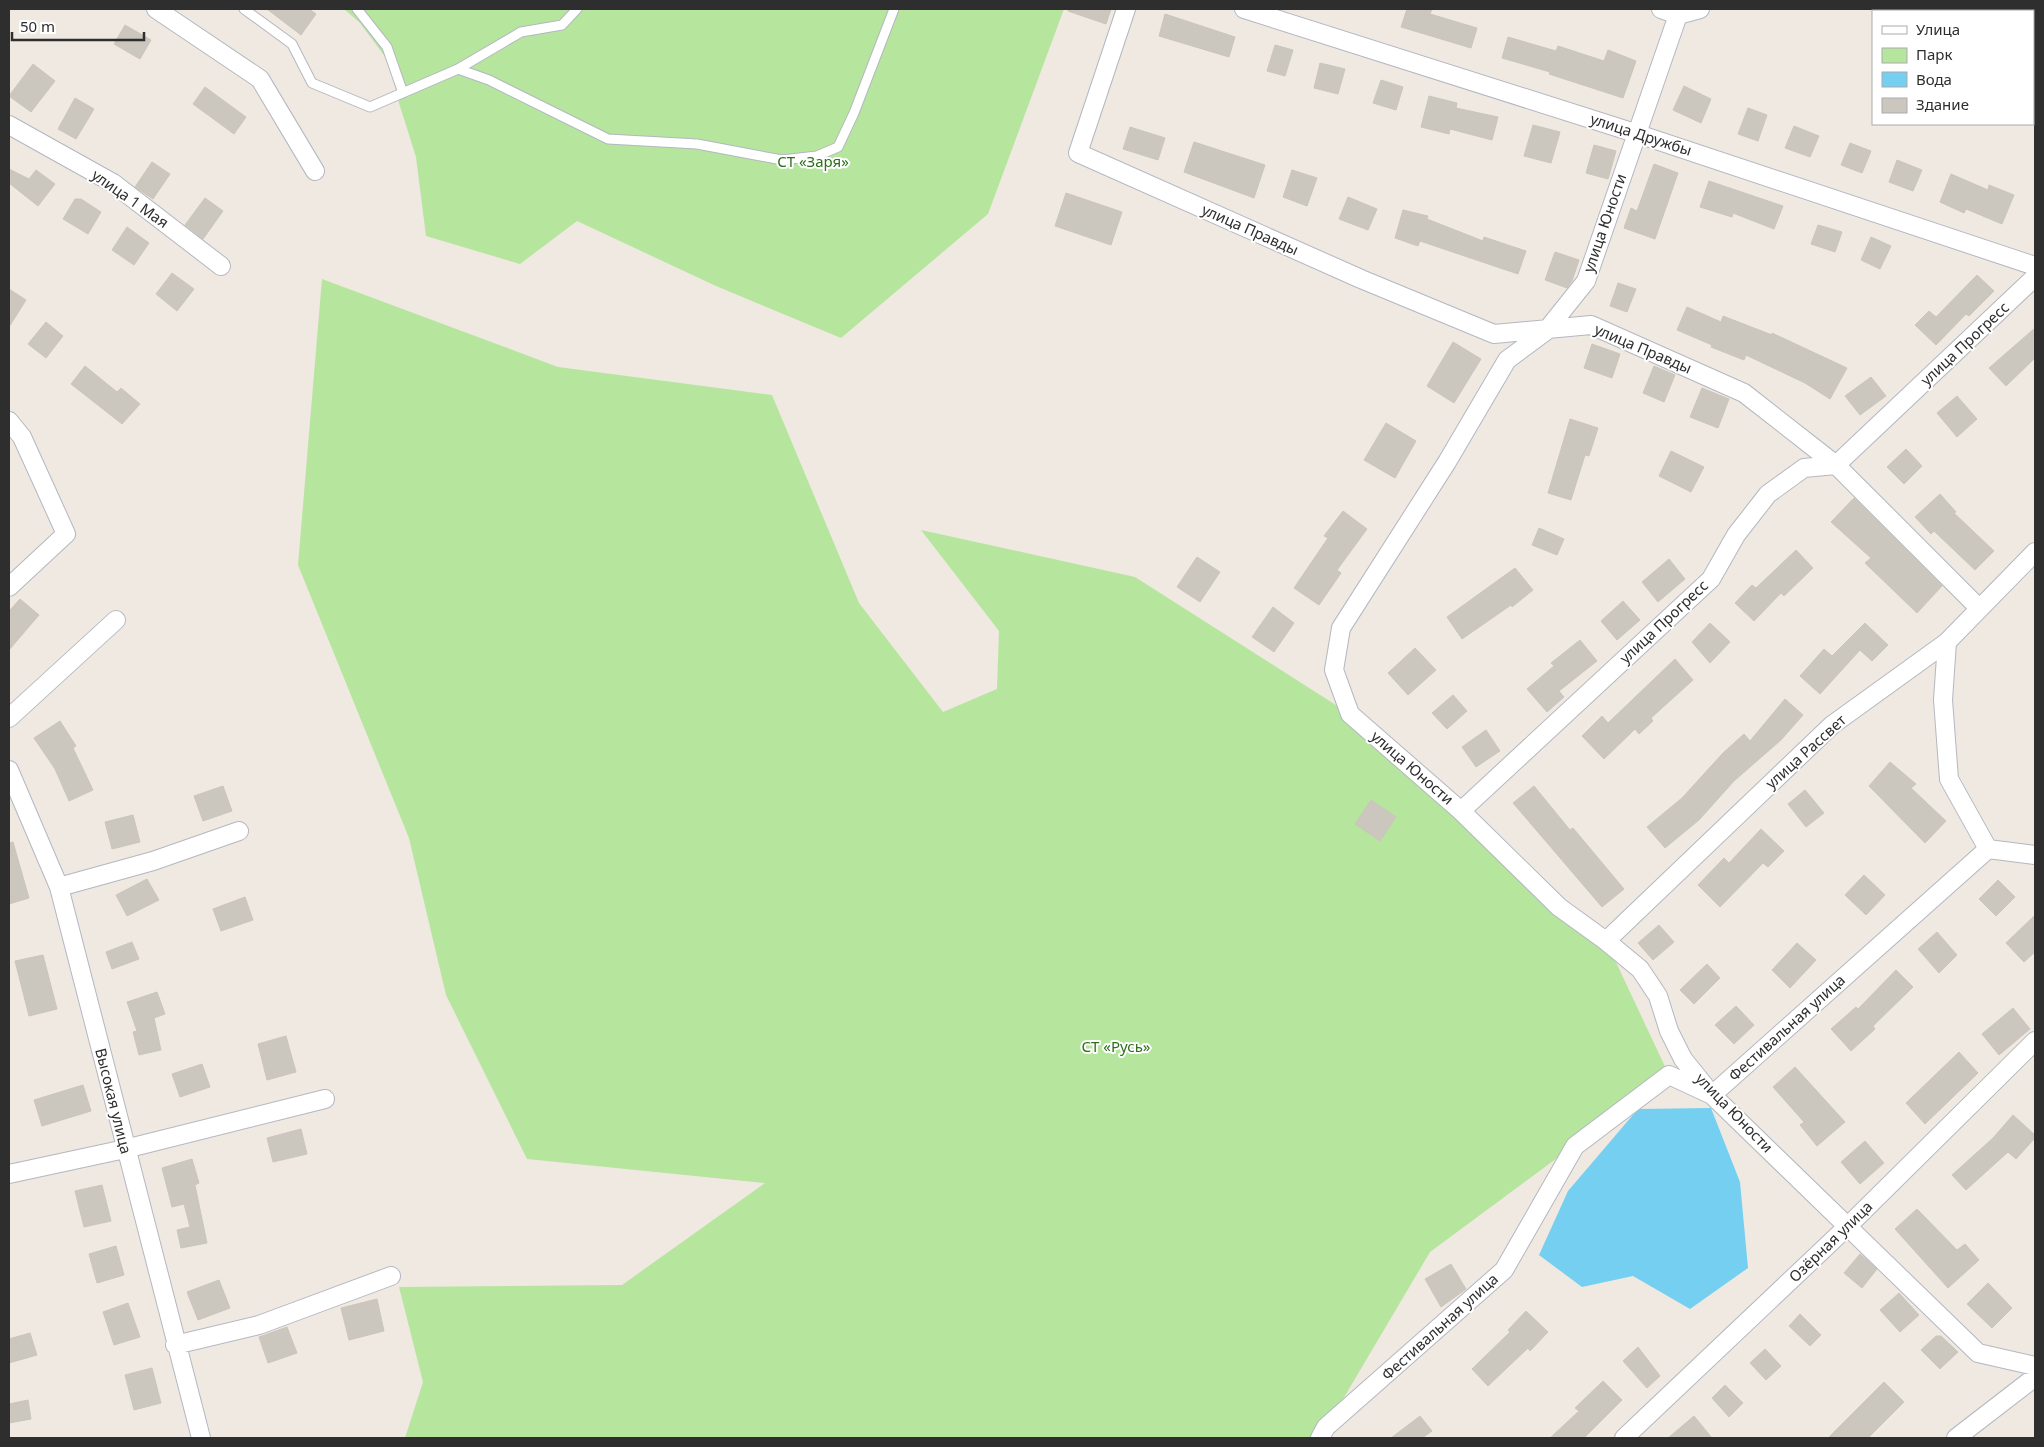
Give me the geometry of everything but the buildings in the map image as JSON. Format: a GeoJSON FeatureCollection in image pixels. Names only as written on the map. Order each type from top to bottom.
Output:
{"type":"FeatureCollection","features":[{"type":"Feature","properties":{"kind":"street"},"geometry":{"type":"LineString","coordinates":[[156,9],[260,79],[315,171]]}},
{"type":"Feature","properties":{"kind":"street","name":"улица Правды"},"geometry":{"type":"LineString","coordinates":[[1126,9],[1078,152],[1361,280],[1494,334],[1546,331],[1591,325],[1744,393],[1836,465],[1979,608]]}},
{"type":"Feature","properties":{"kind":"street","name":"улица Дружбы"},"geometry":{"type":"LineString","coordinates":[[1244,9],[1636,132],[2035,266]]}},
{"type":"Feature","properties":{"kind":"street"},"geometry":{"type":"LineString","coordinates":[[1670,12],[1700,9]]}},
{"type":"Feature","properties":{"kind":"street","name":"улица Юности"},"geometry":{"type":"LineString","coordinates":[[1670,12],[1636,132],[1586,281],[1546,331],[1507,360],[1447,462],[1340,628],[1334,670],[1350,714],[1461,811],[1558,907],[1606,941],[1640,969],[1658,996],[1669,1031],[1683,1059],[1712,1095],[1849,1225],[1978,1353],[2035,1366]]}},
{"type":"Feature","properties":{"kind":"street","name":"улица 1 Мая"},"geometry":{"type":"LineString","coordinates":[[9,125],[113,183],[221,266]]}},
{"type":"Feature","properties":{"kind":"street","name":"улица Прогресс"},"geometry":{"type":"LineString","coordinates":[[1461,811],[1711,579],[1736,535],[1768,494],[1804,468],[1836,465],[2035,277]]}},
{"type":"Feature","properties":{"kind":"street"},"geometry":{"type":"LineString","coordinates":[[9,422],[22,437],[66,534],[9,587]]}},
{"type":"Feature","properties":{"kind":"street","name":"улица Рассвет"},"geometry":{"type":"LineString","coordinates":[[1606,941],[1832,725],[1947,642],[2035,552]]}},
{"type":"Feature","properties":{"kind":"street"},"geometry":{"type":"LineString","coordinates":[[9,718],[116,620]]}},
{"type":"Feature","properties":{"kind":"street"},"geometry":{"type":"LineString","coordinates":[[1947,642],[1943,700],[1949,779],[1988,849],[2035,855]]}},
{"type":"Feature","properties":{"kind":"street","name":"Высокая улица"},"geometry":{"type":"LineString","coordinates":[[9,770],[59,887],[175,1345],[201,1438]]}},
{"type":"Feature","properties":{"kind":"street"},"geometry":{"type":"LineString","coordinates":[[59,887],[153,861],[239,831]]}},
{"type":"Feature","properties":{"kind":"street","name":"Фестивальная улица"},"geometry":{"type":"LineString","coordinates":[[1328,1435],[1504,1270],[1575,1146],[1670,1075],[1712,1095],[1988,849]]}},
{"type":"Feature","properties":{"kind":"street","name":"Озёрная улица"},"geometry":{"type":"LineString","coordinates":[[1624,1438],[1849,1225],[2035,1042]]}},
{"type":"Feature","properties":{"kind":"street"},"geometry":{"type":"LineString","coordinates":[[9,1174],[125,1149],[326,1099]]}},
{"type":"Feature","properties":{"kind":"street"},"geometry":{"type":"LineString","coordinates":[[175,1345],[259,1325],[391,1276]]}},
{"type":"Feature","properties":{"kind":"street"},"geometry":{"type":"LineString","coordinates":[[1956,1438],[2035,1377]]}},
{"type":"Feature","properties":{"kind":"lane"},"geometry":{"type":"LineString","coordinates":[[244,9],[292,44],[312,83],[370,107],[458,70],[521,32],[562,25],[577,9]]}},
{"type":"Feature","properties":{"kind":"lane"},"geometry":{"type":"LineString","coordinates":[[357,9],[387,47],[403,93]]}},
{"type":"Feature","properties":{"kind":"lane"},"geometry":{"type":"LineString","coordinates":[[458,70],[489,80],[608,138],[697,144],[782,160],[817,156],[838,147],[854,113],[894,9]]}},
{"type":"Feature","properties":{"kind":"green space","name":"СТ «Заря»"},"geometry":{"type":"Polygon","coordinates":[[[344,9],[1064,9],[988,214],[841,338],[716,286],[577,221],[520,264],[426,236],[416,157],[399,103],[389,62],[360,23],[344,9]]]}},
{"type":"Feature","properties":{"kind":"green space","name":"СТ «Русь»"},"geometry":{"type":"Polygon","coordinates":[[[322,279],[558,367],[772,395],[859,603],[943,712],[997,689],[999,631],[921,530],[1135,577],[1350,714],[1606,941],[1669,1075],[1430,1252],[1320,1438],[405,1438],[423,1382],[399,1287],[622,1285],[765,1183],[527,1159],[446,995],[409,838],[298,565],[322,279]]]}},
{"type":"Feature","properties":{"kind":"water"},"geometry":{"type":"Polygon","coordinates":[[[1711,1108],[1740,1182],[1748,1268],[1690,1309],[1633,1276],[1582,1287],[1539,1255],[1568,1191],[1638,1109],[1711,1108]]]}}]}
